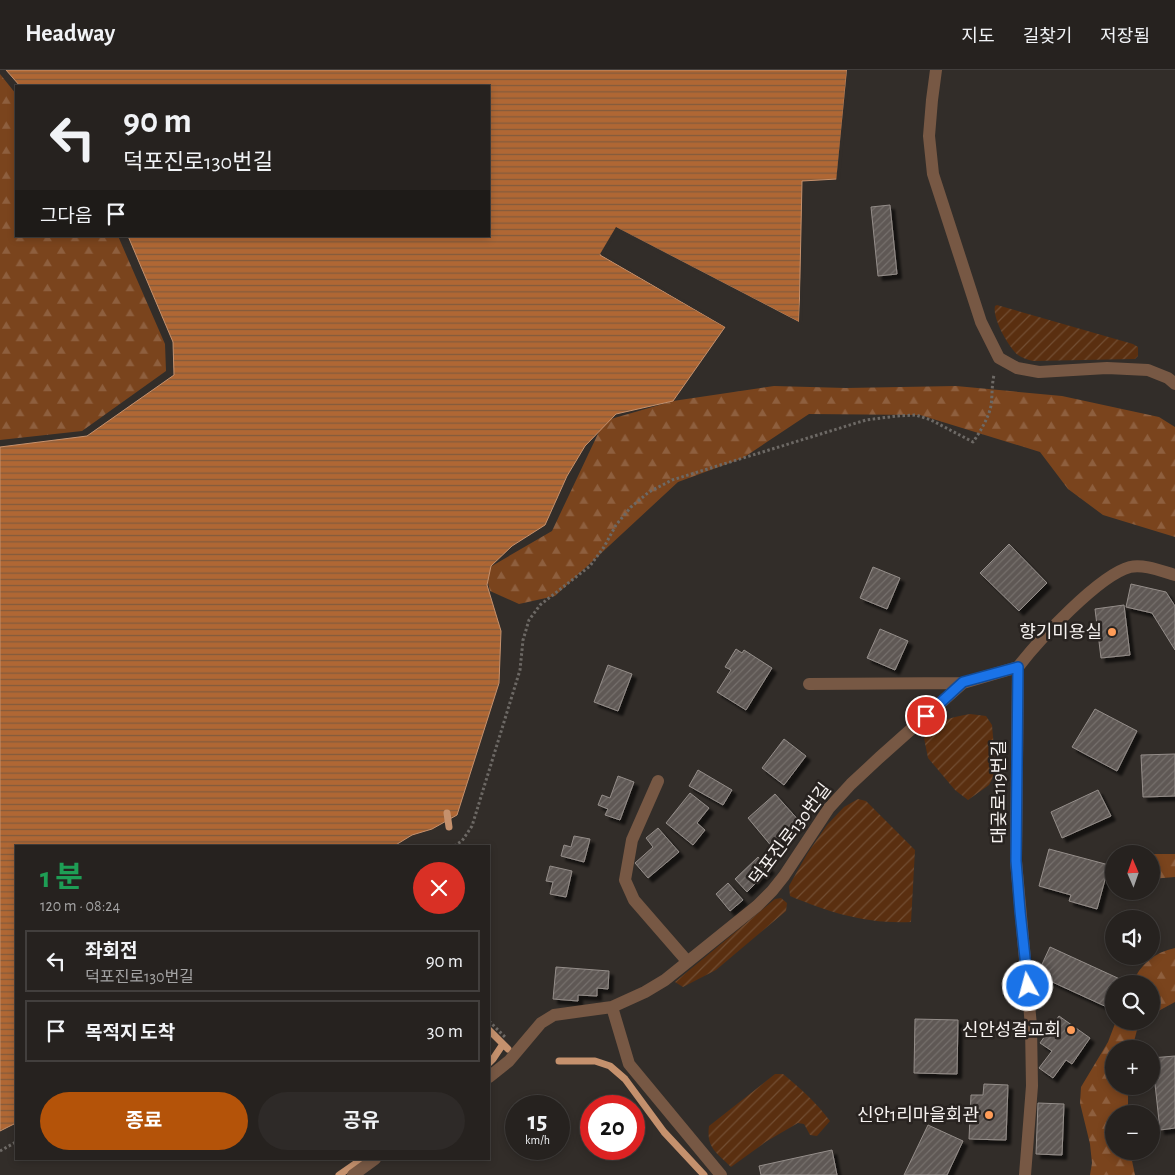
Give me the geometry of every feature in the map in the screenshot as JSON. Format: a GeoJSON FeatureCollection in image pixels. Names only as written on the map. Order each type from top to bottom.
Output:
{"type":"FeatureCollection","features":[{"type":"Feature","properties":{"kind":"lane"},"geometry":{"type":"LineString","coordinates":[[936,70],[929,136],[933,174],[980,322],[999,358],[1017,368],[1039,372],[1107,368],[1148,370],[1168,378],[1175,384]]}},
{"type":"Feature","properties":{"kind":"lane"},"geometry":{"type":"LineString","coordinates":[[1018,667],[1035,646],[1084,598],[1112,576],[1129,567],[1141,566],[1175,575]]}},
{"type":"Feature","properties":{"kind":"lane","name":"덕포진로130번길"},"geometry":{"type":"LineString","coordinates":[[490,1076],[509,1061],[541,1023],[554,1015],[612,1007],[645,992],[665,980],[757,906],[772,891],[829,808],[851,784],[963,682],[1018,667]]}},
{"type":"Feature","properties":{"kind":"lane","name":"대곶로119번길"},"geometry":{"type":"LineString","coordinates":[[1018,667],[1016,861],[1031,1026],[1032,1086],[1025,1175]]}},
{"type":"Feature","properties":{"kind":"lane"},"geometry":{"type":"LineString","coordinates":[[810,684],[963,682]]}},
{"type":"Feature","properties":{"kind":"lane"},"geometry":{"type":"LineString","coordinates":[[658,781],[632,840],[625,880],[634,900],[687,961]]}},
{"type":"Feature","properties":{"kind":"lane"},"geometry":{"type":"LineString","coordinates":[[612,1007],[629,1064],[721,1175]]}},
{"type":"Feature","properties":{"kind":"lane"},"geometry":{"type":"LineString","coordinates":[[353,1175],[375,1160]]}},
{"type":"Feature","properties":{"kind":"path"},"geometry":{"type":"LineString","coordinates":[[460,845],[472,826],[520,670],[522,640],[529,620],[540,605],[590,566],[604,547],[616,525],[631,507],[649,492],[672,480],[866,420],[916,415],[931,420],[973,442],[983,428],[990,409],[991,386],[999,358]]}},
{"type":"Feature","properties":{"kind":"path"},"geometry":{"type":"LineString","coordinates":[[456,845],[462,841]]}},
{"type":"Feature","properties":{"kind":"path"},"geometry":{"type":"LineString","coordinates":[[490,1022],[518,1050]]}},
{"type":"Feature","properties":{"kind":"path"},"geometry":{"type":"LineString","coordinates":[[0,1151],[15,1143]]}},
{"type":"Feature","properties":{"kind":"green space"},"geometry":{"type":"Polygon","coordinates":[[[0,74],[15,93],[15,237],[118,237],[165,344],[166,371],[82,431],[0,440],[0,74]]]}},
{"type":"Feature","properties":{"kind":"green space"},"geometry":{"type":"Polygon","coordinates":[[[774,386],[846,388],[956,386],[1062,396],[1159,417],[1175,427],[1175,537],[1103,515],[1068,489],[1040,452],[920,415],[809,414],[743,458],[678,482],[555,596],[519,604],[490,591],[485,570],[552,531],[604,421],[673,401],[774,386]]]}},
{"type":"Feature","properties":{"kind":"green space"},"geometry":{"type":"Polygon","coordinates":[[[1160,854],[1175,854],[1175,877],[1160,878],[1160,854]]]}},
{"type":"Feature","properties":{"kind":"green space"},"geometry":{"type":"Polygon","coordinates":[[[1175,948],[1175,1002],[1160,1010],[1160,975],[1136,975],[1144,965],[1160,965],[1160,953],[1175,948]]]}},
{"type":"Feature","properties":{"kind":"green space"},"geometry":{"type":"Polygon","coordinates":[[[1113,1030],[1137,1030],[1134,1040],[1109,1040],[1113,1030]]]}},
{"type":"Feature","properties":{"kind":"green space"},"geometry":{"type":"Polygon","coordinates":[[[1105,1047],[1105,1095],[1128,1095],[1128,1105],[1105,1105],[1105,1160],[1132,1160],[1135,1175],[1090,1175],[1092,1163],[1090,1144],[1080,1103],[1081,1087],[1105,1047]]]}},
{"type":"Feature","properties":{"kind":"shaded area"},"geometry":{"type":"Polygon","coordinates":[[[6,70],[847,70],[837,179],[802,181],[799,322],[617,228],[600,255],[725,327],[673,401],[616,414],[585,446],[567,476],[545,525],[512,546],[491,566],[487,585],[501,631],[499,683],[457,815],[432,829],[412,835],[396,845],[15,845],[15,1124],[0,1131],[0,447],[87,436],[174,375],[173,342],[128,237],[490,237],[490,85],[19,85],[6,70]]]}},
{"type":"Feature","properties":{"kind":"shaded area"},"geometry":{"type":"Polygon","coordinates":[[[995,306],[1133,344],[1138,347],[1138,356],[1135,359],[1033,361],[1025,359],[1014,351],[1006,340],[996,318],[995,306]]]}},
{"type":"Feature","properties":{"kind":"shaded area"},"geometry":{"type":"Polygon","coordinates":[[[970,714],[986,716],[992,725],[996,771],[989,785],[968,800],[955,790],[928,758],[924,738],[944,721],[970,714]]]}},
{"type":"Feature","properties":{"kind":"shaded area"},"geometry":{"type":"Polygon","coordinates":[[[858,799],[866,801],[915,850],[911,922],[879,921],[849,916],[820,908],[790,896],[789,886],[807,854],[827,825],[844,807],[858,799]]]}},
{"type":"Feature","properties":{"kind":"shaded area"},"geometry":{"type":"Polygon","coordinates":[[[781,898],[787,903],[786,911],[716,970],[683,987],[675,982],[775,899],[781,898]]]}},
{"type":"Feature","properties":{"kind":"shaded area"},"geometry":{"type":"Polygon","coordinates":[[[775,1074],[783,1074],[802,1090],[830,1121],[817,1136],[810,1135],[804,1124],[798,1123],[767,1141],[731,1167],[717,1154],[711,1145],[709,1126],[775,1074]]]}},
{"type":"Feature","properties":{"kind":"pier"},"geometry":{"type":"Polygon","coordinates":[[[847,70],[850,70],[840,179],[836,182],[847,70]]]}},
{"type":"Feature","properties":{"kind":"pier"},"geometry":{"type":"Polygon","coordinates":[[[805,189],[802,323],[800,325],[617,231],[604,254],[726,324],[727,328],[600,254],[616,227],[799,322],[805,189]]]}},
{"type":"Feature","properties":{"kind":"building"},"geometry":{"type":"Polygon","coordinates":[[[890,205],[897,274],[878,276],[871,207],[890,205]]]}},
{"type":"Feature","properties":{"kind":"building"},"geometry":{"type":"Polygon","coordinates":[[[1009,544],[1047,583],[1019,611],[980,573],[1009,544]]]}},
{"type":"Feature","properties":{"kind":"building"},"geometry":{"type":"Polygon","coordinates":[[[873,567],[900,578],[887,609],[860,598],[873,567]]]}},
{"type":"Feature","properties":{"kind":"building"},"geometry":{"type":"Polygon","coordinates":[[[1131,584],[1166,592],[1175,606],[1175,650],[1152,613],[1126,607],[1131,584]]]}},
{"type":"Feature","properties":{"kind":"building","name":"향기미용실"},"geometry":{"type":"Polygon","coordinates":[[[1124,605],[1130,655],[1101,658],[1095,609],[1124,605]]]}},
{"type":"Feature","properties":{"kind":"building"},"geometry":{"type":"Polygon","coordinates":[[[880,629],[908,641],[895,670],[867,658],[880,629]]]}},
{"type":"Feature","properties":{"kind":"building"},"geometry":{"type":"Polygon","coordinates":[[[736,649],[742,653],[744,650],[772,668],[746,710],[717,692],[731,670],[725,667],[736,649]]]}},
{"type":"Feature","properties":{"kind":"building"},"geometry":{"type":"Polygon","coordinates":[[[608,665],[632,674],[618,711],[594,702],[608,665]]]}},
{"type":"Feature","properties":{"kind":"building"},"geometry":{"type":"Polygon","coordinates":[[[1095,709],[1137,731],[1117,771],[1072,747],[1095,709]]]}},
{"type":"Feature","properties":{"kind":"building"},"geometry":{"type":"Polygon","coordinates":[[[784,739],[806,756],[784,785],[762,768],[784,739]]]}},
{"type":"Feature","properties":{"kind":"building"},"geometry":{"type":"Polygon","coordinates":[[[1175,754],[1175,796],[1143,797],[1141,755],[1175,754]]]}},
{"type":"Feature","properties":{"kind":"building"},"geometry":{"type":"Polygon","coordinates":[[[698,770],[732,790],[723,805],[689,786],[698,770]]]}},
{"type":"Feature","properties":{"kind":"building"},"geometry":{"type":"Polygon","coordinates":[[[618,776],[634,782],[620,820],[605,815],[608,809],[598,805],[602,795],[610,798],[618,776]]]}},
{"type":"Feature","properties":{"kind":"building"},"geometry":{"type":"Polygon","coordinates":[[[1098,790],[1111,816],[1062,838],[1051,812],[1098,790]]]}},
{"type":"Feature","properties":{"kind":"building"},"geometry":{"type":"Polygon","coordinates":[[[690,793],[709,808],[697,823],[705,830],[693,845],[666,823],[690,793]]]}},
{"type":"Feature","properties":{"kind":"building"},"geometry":{"type":"Polygon","coordinates":[[[775,794],[801,823],[773,848],[748,818],[775,794]]]}},
{"type":"Feature","properties":{"kind":"building"},"geometry":{"type":"Polygon","coordinates":[[[658,828],[679,852],[648,878],[635,863],[653,847],[646,838],[658,828]]]}},
{"type":"Feature","properties":{"kind":"building"},"geometry":{"type":"Polygon","coordinates":[[[574,836],[590,839],[584,862],[561,856],[564,845],[571,847],[574,836]]]}},
{"type":"Feature","properties":{"kind":"building"},"geometry":{"type":"Polygon","coordinates":[[[1049,849],[1105,864],[1105,880],[1097,909],[1069,901],[1071,895],[1039,886],[1049,849]]]}},
{"type":"Feature","properties":{"kind":"building"},"geometry":{"type":"Polygon","coordinates":[[[758,857],[770,869],[747,892],[735,879],[758,857]]]}},
{"type":"Feature","properties":{"kind":"building"},"geometry":{"type":"Polygon","coordinates":[[[550,866],[572,871],[566,897],[550,894],[553,882],[546,881],[550,866]]]}},
{"type":"Feature","properties":{"kind":"building"},"geometry":{"type":"Polygon","coordinates":[[[728,883],[743,900],[730,911],[716,894],[728,883]]]}},
{"type":"Feature","properties":{"kind":"building","name":"신안성결교회"},"geometry":{"type":"Polygon","coordinates":[[[1050,947],[1111,975],[1105,975],[1105,1006],[1037,975],[1050,947]]]}},
{"type":"Feature","properties":{"kind":"building"},"geometry":{"type":"Polygon","coordinates":[[[556,967],[609,971],[608,989],[597,988],[597,996],[578,995],[578,1001],[553,999],[556,967]]]}},
{"type":"Feature","properties":{"kind":"building"},"geometry":{"type":"Polygon","coordinates":[[[1059,1016],[1090,1038],[1072,1064],[1066,1060],[1053,1078],[1039,1068],[1052,1051],[1040,1043],[1059,1016]]]}},
{"type":"Feature","properties":{"kind":"building"},"geometry":{"type":"Polygon","coordinates":[[[915,1019],[958,1020],[957,1074],[914,1073],[915,1019]]]}},
{"type":"Feature","properties":{"kind":"building"},"geometry":{"type":"Polygon","coordinates":[[[1175,1056],[1175,1128],[1160,1130],[1160,1105],[1157,1105],[1156,1095],[1160,1095],[1160,1057],[1175,1056]]]}},
{"type":"Feature","properties":{"kind":"building","name":"신안1리마을회관"},"geometry":{"type":"Polygon","coordinates":[[[984,1084],[1008,1085],[1006,1140],[969,1139],[971,1095],[983,1095],[984,1084]]]}},
{"type":"Feature","properties":{"kind":"building"},"geometry":{"type":"Polygon","coordinates":[[[1038,1103],[1064,1104],[1062,1155],[1036,1154],[1038,1103]]]}},
{"type":"Feature","properties":{"kind":"building"},"geometry":{"type":"Polygon","coordinates":[[[928,1125],[963,1141],[947,1175],[904,1175],[928,1125]]]}},
{"type":"Feature","properties":{"kind":"building"},"geometry":{"type":"Polygon","coordinates":[[[832,1150],[837,1175],[761,1175],[759,1166],[832,1150]]]}},
{"type":"Feature","properties":{"kind":"waterway"},"geometry":{"type":"LineString","coordinates":[[447,813],[449,827]]}},
{"type":"Feature","properties":{"kind":"waterway"},"geometry":{"type":"LineString","coordinates":[[490,1031],[508,1049]]}},
{"type":"Feature","properties":{"kind":"waterway"},"geometry":{"type":"LineString","coordinates":[[490,1062],[503,1044]]}},
{"type":"Feature","properties":{"kind":"waterway"},"geometry":{"type":"LineString","coordinates":[[559,1061],[595,1061],[610,1066],[625,1079],[664,1132],[704,1175]]}},
{"type":"Feature","properties":{"kind":"waterway"},"geometry":{"type":"LineString","coordinates":[[339,1175],[361,1160]]}},
{"type":"Feature","properties":{"kind":"place","name":"향기미용실"},"geometry":{"type":"Point","coordinates":[1112,632]}},
{"type":"Feature","properties":{"kind":"place","name":"신안성결교회"},"geometry":{"type":"Point","coordinates":[1071,1030]}},
{"type":"Feature","properties":{"kind":"place","name":"신안1리마을회관"},"geometry":{"type":"Point","coordinates":[989,1115]}},
{"type":"Feature","properties":{"kind":"route"},"geometry":{"type":"LineString","coordinates":[[926,716],[963,682],[1018,667],[1016,861],[1028,986]]}}]}
